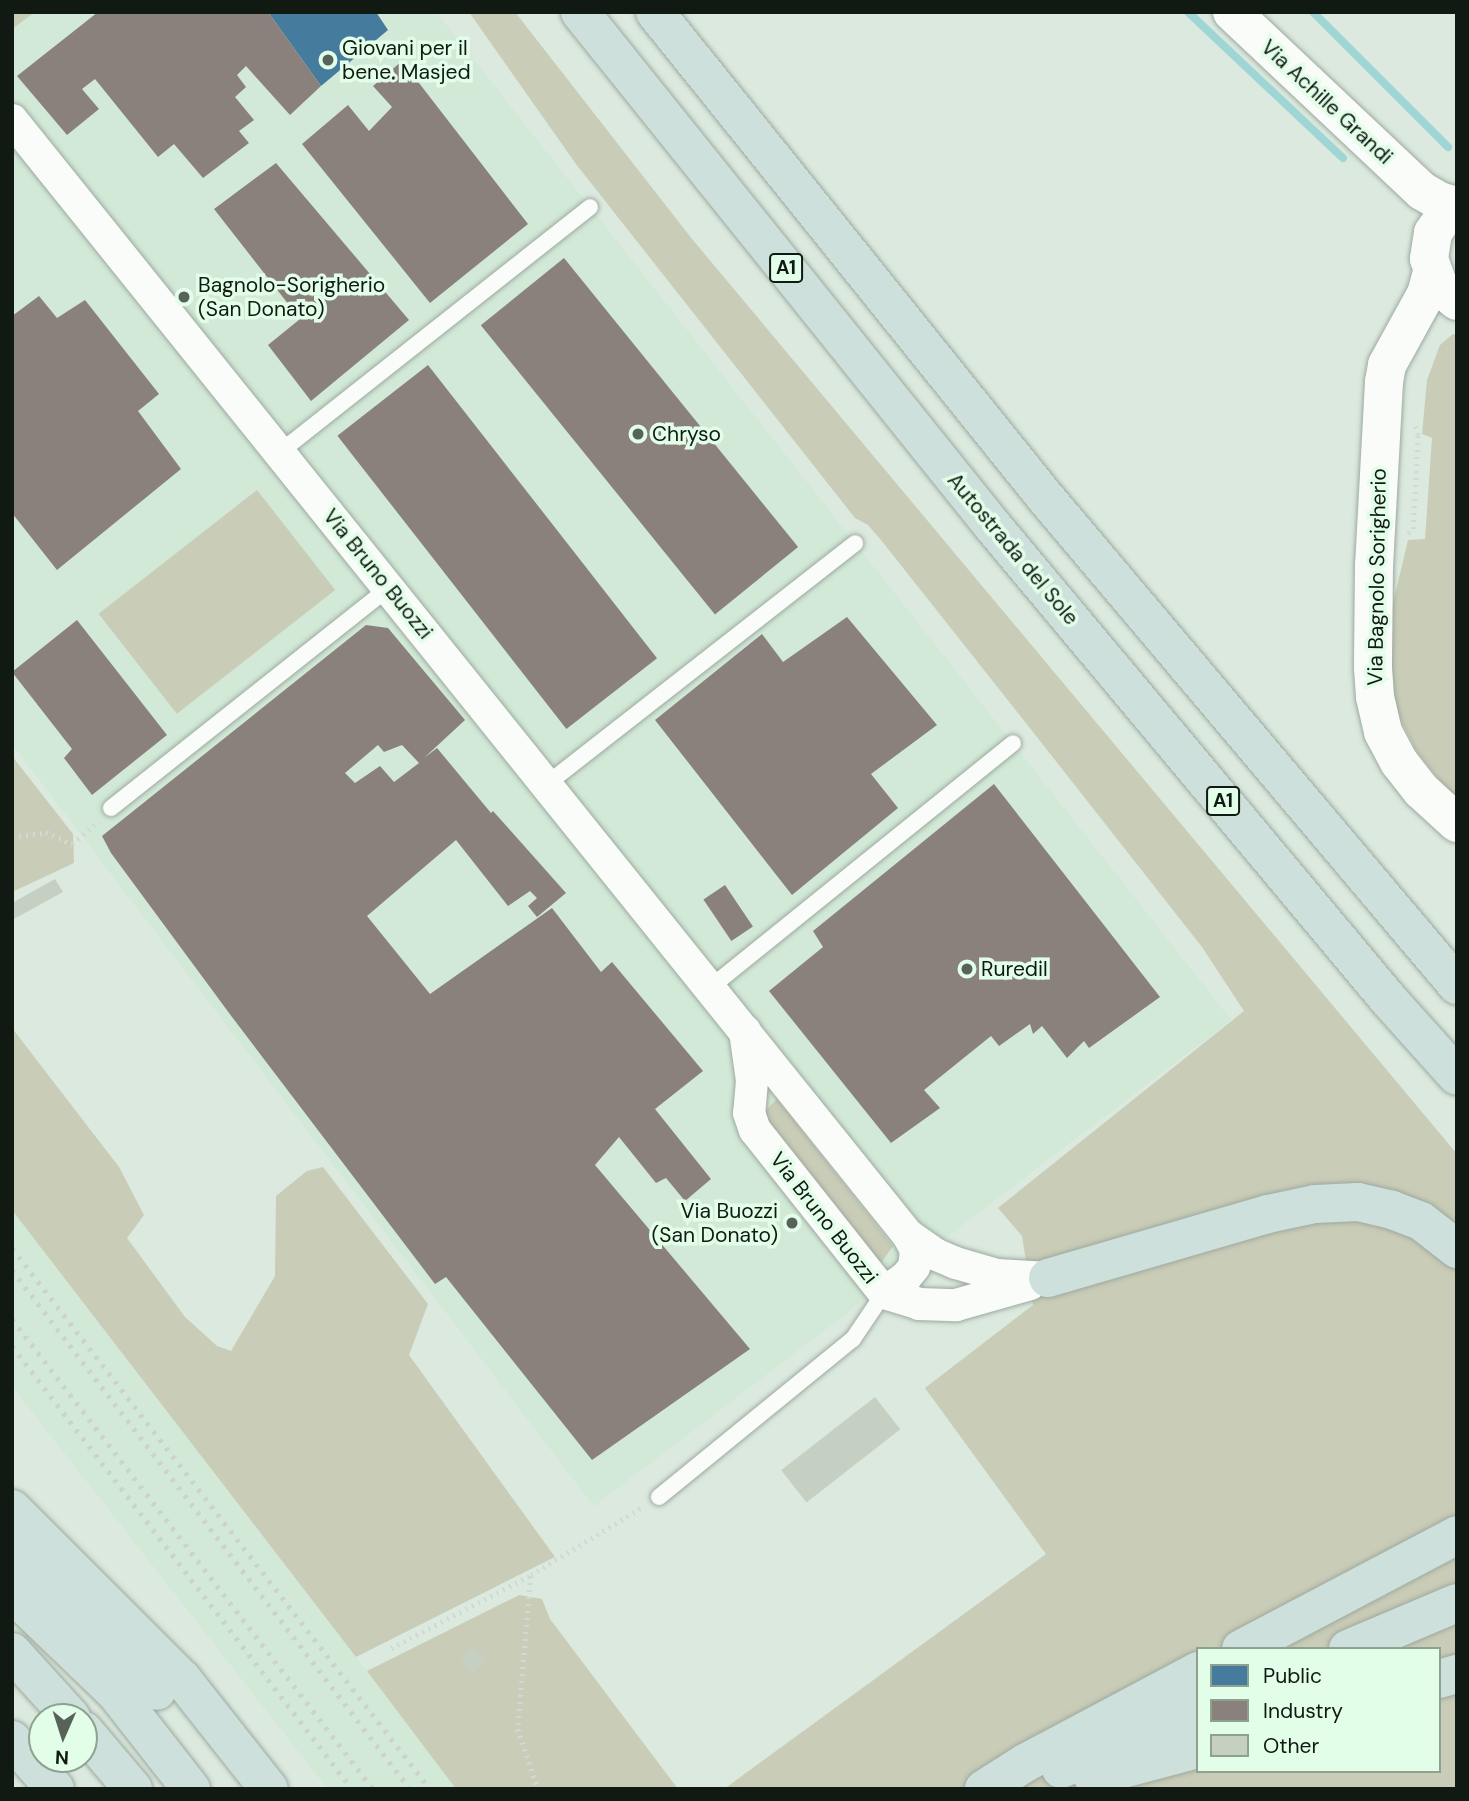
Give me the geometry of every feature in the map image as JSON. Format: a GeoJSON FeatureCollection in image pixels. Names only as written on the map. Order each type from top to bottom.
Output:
{"type":"FeatureCollection","features":[{"type":"Feature","properties":{"kind":"highway","name":"Autostrada del Sole"},"geometry":{"type":"LineString","coordinates":[[580,12],[991,524],[1379,988],[1457,1076]]}},
{"type":"Feature","properties":{"kind":"highway"},"geometry":{"type":"LineString","coordinates":[[655,12],[1054,507],[1457,985]]}},
{"type":"Feature","properties":{"kind":"highway"},"geometry":{"type":"LineString","coordinates":[[1048,1278],[1268,1214],[1315,1204],[1358,1202],[1392,1210],[1421,1221],[1457,1250]]}},
{"type":"Feature","properties":{"kind":"highway"},"geometry":{"type":"LineString","coordinates":[[14,1523],[170,1703],[239,1789]]}},
{"type":"Feature","properties":{"kind":"highway"},"geometry":{"type":"LineString","coordinates":[[14,1523],[182,1679],[270,1789]]}},
{"type":"Feature","properties":{"kind":"highway"},"geometry":{"type":"LineString","coordinates":[[1245,1647],[1457,1535]]}},
{"type":"Feature","properties":{"kind":"highway"},"geometry":{"type":"LineString","coordinates":[[12,1593],[116,1693],[191,1789]]}},
{"type":"Feature","properties":{"kind":"highway"},"geometry":{"type":"LineString","coordinates":[[1353,1647],[1457,1603]]}},
{"type":"Feature","properties":{"kind":"highway"},"geometry":{"type":"LineString","coordinates":[[12,1652],[58,1703]]}},
{"type":"Feature","properties":{"kind":"highway"},"geometry":{"type":"LineString","coordinates":[[984,1789],[1025,1763],[1196,1672]]}},
{"type":"Feature","properties":{"kind":"highway"},"geometry":{"type":"LineString","coordinates":[[1014,1789],[1196,1713]]}},
{"type":"Feature","properties":{"kind":"highway"},"geometry":{"type":"LineString","coordinates":[[12,1740],[55,1789]]}},
{"type":"Feature","properties":{"kind":"highway"},"geometry":{"type":"LineString","coordinates":[[98,1748],[133,1789]]}},
{"type":"Feature","properties":{"kind":"highway"},"geometry":{"type":"LineString","coordinates":[[1054,1789],[1196,1750]]}},
{"type":"Feature","properties":{"kind":"street","name":"Via Achille Grandi"},"geometry":{"type":"LineString","coordinates":[[1232,12],[1422,191],[1439,201],[1449,216]]}},
{"type":"Feature","properties":{"kind":"street","name":"Via Bruno Buozzi"},"geometry":{"type":"LineString","coordinates":[[12,120],[908,1235],[937,1255],[956,1263],[998,1275],[1048,1278]]}},
{"type":"Feature","properties":{"kind":"street"},"geometry":{"type":"LineString","coordinates":[[1449,216],[1430,246],[1432,272],[1439,286],[1457,303]]}},
{"type":"Feature","properties":{"kind":"street","name":"Via Bagnolo Sorigherio"},"geometry":{"type":"LineString","coordinates":[[1432,272],[1417,312],[1390,357],[1384,382],[1374,565],[1375,697],[1383,732],[1399,762],[1421,790],[1457,823]]}},
{"type":"Feature","properties":{"kind":"street"},"geometry":{"type":"LineString","coordinates":[[1417,312],[1457,303]]}},
{"type":"Feature","properties":{"kind":"street","name":"Via Bruno Buozzi"},"geometry":{"type":"LineString","coordinates":[[745,1029],[751,1065],[749,1113],[755,1130],[884,1293],[919,1304],[956,1305],[1048,1278]]}},
{"type":"Feature","properties":{"kind":"street"},"geometry":{"type":"LineString","coordinates":[[750,1104],[755,1096],[770,1086],[789,1088],[796,1094]]}},
{"type":"Feature","properties":{"kind":"street"},"geometry":{"type":"LineString","coordinates":[[884,1293],[906,1277],[914,1267],[916,1250],[908,1235]]}},
{"type":"Feature","properties":{"kind":"lane"},"geometry":{"type":"LineString","coordinates":[[280,452],[590,206]]}},
{"type":"Feature","properties":{"kind":"lane"},"geometry":{"type":"LineString","coordinates":[[547,784],[855,543]]}},
{"type":"Feature","properties":{"kind":"lane"},"geometry":{"type":"LineString","coordinates":[[111,808],[389,588]]}},
{"type":"Feature","properties":{"kind":"lane"},"geometry":{"type":"LineString","coordinates":[[711,987],[1013,743]]}},
{"type":"Feature","properties":{"kind":"lane"},"geometry":{"type":"LineString","coordinates":[[659,1497],[853,1339],[884,1293]]}},
{"type":"Feature","properties":{"kind":"path"},"geometry":{"type":"LineString","coordinates":[[12,837],[46,832],[72,844],[111,808]]}},
{"type":"Feature","properties":{"kind":"path"},"geometry":{"type":"LineString","coordinates":[[391,1648],[531,1575],[659,1497]]}},
{"type":"Feature","properties":{"kind":"path"},"geometry":{"type":"LineString","coordinates":[[531,1575],[518,1729],[538,1789]]}},
{"type":"Feature","properties":{"kind":"shaded area"},"geometry":{"type":"Polygon","coordinates":[[[12,12],[436,12],[1231,1020],[594,1506],[12,744],[12,12]]]}},
{"type":"Feature","properties":{"kind":"shaded area"},"geometry":{"type":"Polygon","coordinates":[[[12,12],[35,12],[12,29],[12,12]]]}},
{"type":"Feature","properties":{"kind":"shaded area"},"geometry":{"type":"Polygon","coordinates":[[[469,12],[515,12],[692,239],[1457,1154],[1457,1789],[724,1789],[1046,1554],[925,1388],[1033,1305],[1022,1236],[998,1208],[1244,1011],[1202,947],[1022,718],[881,540],[868,525],[855,518],[576,164],[469,12]]]}},
{"type":"Feature","properties":{"kind":"shaded area"},"geometry":{"type":"Polygon","coordinates":[[[1453,334],[1457,335],[1457,802],[1417,752],[1396,711],[1388,676],[1390,616],[1408,540],[1425,539],[1432,438],[1422,434],[1427,380],[1440,345],[1453,334]]]}},
{"type":"Feature","properties":{"kind":"shaded area"},"geometry":{"type":"Polygon","coordinates":[[[257,490],[335,590],[177,714],[99,614],[257,490]]]}},
{"type":"Feature","properties":{"kind":"shaded area"},"geometry":{"type":"Polygon","coordinates":[[[12,756],[73,834],[74,863],[12,892],[12,756]]]}},
{"type":"Feature","properties":{"kind":"shaded area"},"geometry":{"type":"Polygon","coordinates":[[[12,1028],[119,1167],[144,1215],[127,1238],[185,1317],[217,1346],[231,1351],[275,1276],[276,1196],[307,1171],[323,1167],[428,1304],[409,1355],[555,1557],[356,1657],[12,1210],[12,1028]]]}},
{"type":"Feature","properties":{"kind":"shaded area"},"geometry":{"type":"Polygon","coordinates":[[[777,1099],[893,1246],[881,1263],[872,1260],[764,1125],[766,1110],[777,1099]]]}},
{"type":"Feature","properties":{"kind":"shaded area"},"geometry":{"type":"Polygon","coordinates":[[[12,1210],[456,1789],[328,1789],[12,1386],[12,1210]]]}},
{"type":"Feature","properties":{"kind":"shaded area"},"geometry":{"type":"Polygon","coordinates":[[[519,1595],[542,1599],[550,1619],[678,1789],[456,1789],[367,1671],[519,1595]]]}},
{"type":"Feature","properties":{"kind":"building: Public"},"geometry":{"type":"Polygon","coordinates":[[[268,12],[376,12],[388,30],[321,86],[268,12]]]}},
{"type":"Feature","properties":{"kind":"building: Industry"},"geometry":{"type":"Polygon","coordinates":[[[98,12],[268,12],[321,86],[290,115],[246,66],[237,75],[246,87],[235,97],[254,120],[239,131],[249,143],[203,178],[174,144],[158,157],[95,79],[82,89],[99,109],[67,135],[17,76],[98,12]]]}},
{"type":"Feature","properties":{"kind":"building: Industry"},"geometry":{"type":"Polygon","coordinates":[[[402,61],[528,224],[430,303],[302,144],[348,105],[369,131],[392,107],[373,86],[402,61]]]}},
{"type":"Feature","properties":{"kind":"building: Industry"},"geometry":{"type":"Polygon","coordinates":[[[276,163],[409,320],[311,401],[268,345],[300,319],[214,209],[276,163]]]}},
{"type":"Feature","properties":{"kind":"building: Industry","name":"Chryso"},"geometry":{"type":"Polygon","coordinates":[[[564,258],[798,547],[715,614],[481,325],[564,258]]]}},
{"type":"Feature","properties":{"kind":"building: Industry"},"geometry":{"type":"Polygon","coordinates":[[[39,296],[57,318],[85,300],[159,394],[138,411],[181,469],[57,570],[12,513],[12,316],[39,296]]]}},
{"type":"Feature","properties":{"kind":"building: Industry"},"geometry":{"type":"Polygon","coordinates":[[[428,365],[657,658],[566,729],[337,436],[428,365]]]}},
{"type":"Feature","properties":{"kind":"building: Industry"},"geometry":{"type":"Polygon","coordinates":[[[847,617],[937,725],[871,774],[898,808],[792,895],[655,720],[762,634],[783,662],[847,617]]]}},
{"type":"Feature","properties":{"kind":"building: Industry"},"geometry":{"type":"Polygon","coordinates":[[[77,620],[167,735],[92,795],[64,758],[72,749],[12,672],[77,620]]]}},
{"type":"Feature","properties":{"kind":"building: Industry"},"geometry":{"type":"Polygon","coordinates":[[[366,625],[388,628],[465,720],[424,758],[437,748],[491,813],[493,811],[566,893],[537,917],[528,906],[537,898],[530,891],[508,906],[456,840],[367,916],[430,994],[552,908],[601,972],[612,962],[703,1071],[655,1109],[711,1179],[685,1201],[666,1178],[656,1183],[619,1137],[595,1165],[750,1349],[592,1460],[446,1277],[435,1284],[232,1017],[111,853],[102,836],[366,625]],[[378,745],[345,773],[355,783],[380,766],[394,782],[419,763],[402,745],[384,752],[378,745]]]}},
{"type":"Feature","properties":{"kind":"building: Industry","name":"Ruredil"},"geometry":{"type":"Polygon","coordinates":[[[994,784],[1160,997],[1089,1048],[1084,1041],[1067,1058],[1042,1026],[1033,1034],[1030,1024],[999,1046],[991,1036],[924,1090],[940,1108],[891,1143],[769,991],[823,947],[813,931],[994,784]]]}},
{"type":"Feature","properties":{"kind":"building: Industry"},"geometry":{"type":"Polygon","coordinates":[[[725,885],[753,926],[731,941],[703,900],[725,885]]]}},
{"type":"Feature","properties":{"kind":"building: Other"},"geometry":{"type":"Polygon","coordinates":[[[55,879],[63,892],[12,920],[12,903],[55,879]]]}},
{"type":"Feature","properties":{"kind":"building: Other"},"geometry":{"type":"Polygon","coordinates":[[[875,1397],[900,1429],[806,1503],[781,1470],[875,1397]]]}},
{"type":"Feature","properties":{"kind":"building: Other"},"geometry":{"type":"Polygon","coordinates":[[[475,1647],[485,1662],[472,1674],[460,1658],[475,1647]]]}},
{"type":"Feature","properties":{"kind":"waterway"},"geometry":{"type":"LineString","coordinates":[[1188,12],[1343,158]]}},
{"type":"Feature","properties":{"kind":"waterway"},"geometry":{"type":"LineString","coordinates":[[1313,12],[1448,147]]}},
{"type":"Feature","properties":{"kind":"railway"},"geometry":{"type":"LineString","coordinates":[[12,1248],[430,1789]]}},
{"type":"Feature","properties":{"kind":"railway"},"geometry":{"type":"LineString","coordinates":[[12,1270],[410,1789]]}},
{"type":"Feature","properties":{"kind":"railway"},"geometry":{"type":"LineString","coordinates":[[12,1319],[373,1789]]}},
{"type":"Feature","properties":{"kind":"railway"},"geometry":{"type":"LineString","coordinates":[[12,1346],[352,1789]]}},
{"type":"Feature","properties":{"kind":"place","name":"Giovani per il bene. Masjed"},"geometry":{"type":"Point","coordinates":[328,60]}},
{"type":"Feature","properties":{"kind":"place","name":"Bagnolo-Sorigherio (San Donato)"},"geometry":{"type":"Point","coordinates":[184,297]}},
{"type":"Feature","properties":{"kind":"place","name":"Chryso"},"geometry":{"type":"Point","coordinates":[638,434]}},
{"type":"Feature","properties":{"kind":"place","name":"Ruredil"},"geometry":{"type":"Point","coordinates":[967,969]}},
{"type":"Feature","properties":{"kind":"place","name":"Via Buozzi (San Donato)"},"geometry":{"type":"Point","coordinates":[792,1223]}}]}
